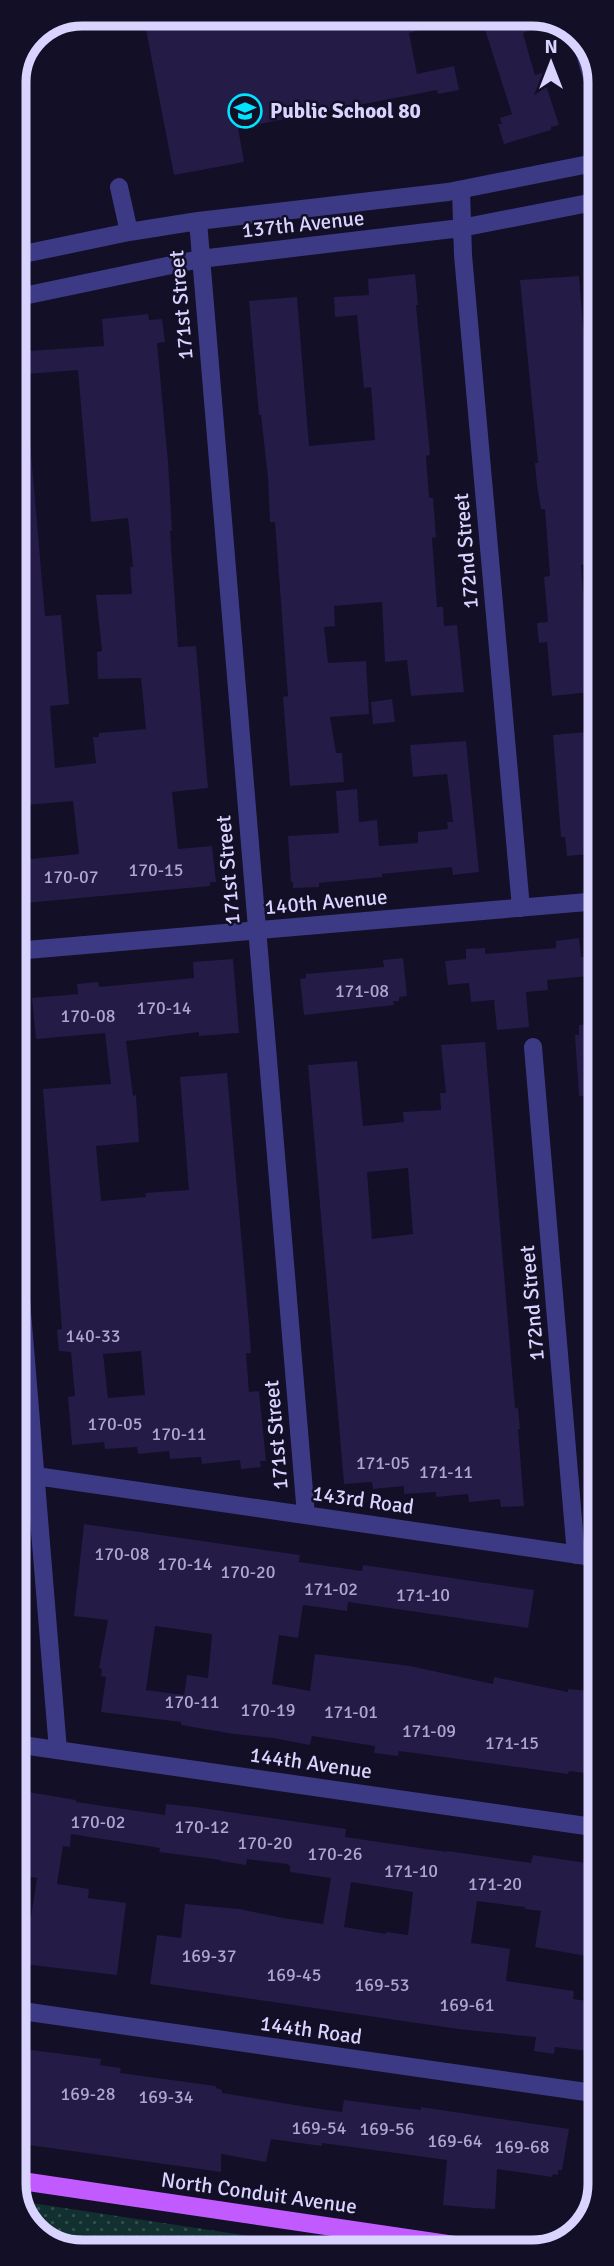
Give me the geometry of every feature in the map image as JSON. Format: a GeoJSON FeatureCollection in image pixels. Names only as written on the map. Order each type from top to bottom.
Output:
{"type":"FeatureCollection","features":[{"type":"Feature","properties":{"kind":"main road","name":"North Conduit Avenue"},"geometry":{"type":"LineString","coordinates":[[26,2182],[421,2240]]}},
{"type":"Feature","properties":{"kind":"street","name":"137th Avenue"},"geometry":{"type":"LineString","coordinates":[[26,253],[198,221],[461,190],[588,164]]}},
{"type":"Feature","properties":{"kind":"street"},"geometry":{"type":"LineString","coordinates":[[119,187],[129,232]]}},
{"type":"Feature","properties":{"kind":"street","name":"172nd Street"},"geometry":{"type":"LineString","coordinates":[[461,190],[461,228],[521,908]]}},
{"type":"Feature","properties":{"kind":"street","name":"137th Avenue"},"geometry":{"type":"LineString","coordinates":[[26,295],[200,259],[461,228],[588,203]]}},
{"type":"Feature","properties":{"kind":"street","name":"171st Street"},"geometry":{"type":"LineString","coordinates":[[198,221],[306,1515]]}},
{"type":"Feature","properties":{"kind":"street","name":"140th Avenue"},"geometry":{"type":"LineString","coordinates":[[26,950],[588,902]]}},
{"type":"Feature","properties":{"kind":"street","name":"172nd Street"},"geometry":{"type":"LineString","coordinates":[[533,1047],[576,1555]]}},
{"type":"Feature","properties":{"kind":"street"},"geometry":{"type":"LineString","coordinates":[[26,1357],[58,1750]]}},
{"type":"Feature","properties":{"kind":"street","name":"143rd Road"},"geometry":{"type":"LineString","coordinates":[[36,1476],[588,1556]]}},
{"type":"Feature","properties":{"kind":"street","name":"144th Avenue"},"geometry":{"type":"LineString","coordinates":[[26,1746],[588,1826]]}},
{"type":"Feature","properties":{"kind":"street","name":"144th Road"},"geometry":{"type":"LineString","coordinates":[[26,2012],[588,2092]]}},
{"type":"Feature","properties":{"kind":"green space"},"geometry":{"type":"Polygon","coordinates":[[[29,2203],[275,2240],[71,2239],[45,2226],[29,2203]]]}},
{"type":"Feature","properties":{"kind":"building","name":"Public School 80"},"geometry":{"type":"Polygon","coordinates":[[[145,26],[433,26],[409,33],[417,74],[454,66],[459,90],[438,94],[437,90],[238,128],[244,162],[174,175],[145,26]]]}},
{"type":"Feature","properties":{"kind":"building"},"geometry":{"type":"Polygon","coordinates":[[[484,26],[530,26],[531,30],[523,33],[529,55],[535,75],[542,73],[559,125],[551,127],[551,130],[504,144],[498,124],[502,124],[500,118],[512,114],[484,26]]]}},
{"type":"Feature","properties":{"kind":"building"},"geometry":{"type":"Polygon","coordinates":[[[415,274],[430,455],[426,456],[429,498],[433,498],[436,537],[432,538],[437,607],[443,607],[444,626],[457,625],[464,692],[411,696],[407,660],[385,662],[382,602],[334,606],[335,626],[324,627],[328,663],[366,661],[369,714],[330,717],[336,753],[342,753],[344,782],[290,786],[283,697],[288,696],[275,522],[270,522],[268,478],[259,415],[249,301],[297,297],[309,446],[375,440],[371,387],[364,388],[357,315],[335,317],[334,297],[369,295],[368,279],[415,274]]]}},
{"type":"Feature","properties":{"kind":"building"},"geometry":{"type":"Polygon","coordinates":[[[579,276],[588,385],[588,564],[581,565],[585,619],[588,619],[588,692],[552,696],[547,642],[539,643],[537,623],[548,622],[544,577],[550,576],[545,509],[541,509],[537,485],[535,463],[538,463],[520,280],[579,276]]]}},
{"type":"Feature","properties":{"kind":"building"},"geometry":{"type":"Polygon","coordinates":[[[148,314],[149,320],[162,319],[165,342],[157,343],[168,462],[178,647],[196,646],[208,788],[172,792],[178,849],[212,846],[216,882],[210,882],[210,886],[26,903],[26,859],[79,854],[73,801],[26,805],[26,418],[45,616],[61,615],[69,704],[50,706],[55,768],[96,763],[93,737],[99,737],[99,733],[146,729],[141,678],[98,679],[97,652],[102,651],[96,595],[132,594],[130,567],[133,567],[128,518],[91,522],[78,370],[26,374],[26,351],[104,346],[102,319],[148,314]]]}},
{"type":"Feature","properties":{"kind":"building"},"geometry":{"type":"Polygon","coordinates":[[[392,699],[395,722],[373,724],[371,702],[392,699]]]}},
{"type":"Feature","properties":{"kind":"building"},"geometry":{"type":"Polygon","coordinates":[[[588,732],[588,854],[567,856],[565,837],[561,837],[553,735],[588,732]]]}},
{"type":"Feature","properties":{"kind":"building"},"geometry":{"type":"Polygon","coordinates":[[[466,741],[479,872],[453,875],[452,867],[319,883],[319,887],[293,888],[288,836],[339,833],[336,791],[357,789],[359,822],[377,820],[379,846],[418,843],[418,832],[448,829],[447,822],[453,822],[447,774],[413,777],[410,745],[466,741]]]}},
{"type":"Feature","properties":{"kind":"building"},"geometry":{"type":"Polygon","coordinates":[[[579,938],[581,957],[588,957],[588,976],[547,980],[548,990],[526,992],[529,1027],[497,1030],[494,1000],[471,1002],[469,983],[448,985],[445,961],[466,959],[466,949],[485,948],[485,954],[556,948],[556,941],[579,938]]]}},
{"type":"Feature","properties":{"kind":"building"},"geometry":{"type":"Polygon","coordinates":[[[403,958],[407,996],[393,1001],[394,1005],[304,1015],[300,979],[306,978],[306,974],[384,967],[383,960],[403,958]]]}},
{"type":"Feature","properties":{"kind":"building"},"geometry":{"type":"Polygon","coordinates":[[[233,959],[239,1033],[199,1036],[199,1032],[126,1041],[133,1096],[136,1095],[139,1142],[96,1146],[101,1201],[146,1197],[145,1193],[189,1190],[180,1077],[227,1073],[251,1353],[246,1353],[249,1392],[259,1391],[266,1461],[260,1461],[261,1467],[241,1469],[240,1460],[202,1464],[201,1457],[170,1459],[169,1451],[138,1454],[137,1447],[105,1449],[104,1442],[72,1445],[68,1397],[75,1396],[71,1352],[59,1351],[57,1330],[62,1329],[43,1089],[111,1084],[105,1033],[36,1039],[32,998],[78,994],[77,984],[98,982],[99,987],[194,978],[193,962],[233,959]],[[141,1351],[103,1354],[108,1398],[145,1395],[141,1351]]]}},
{"type":"Feature","properties":{"kind":"building"},"geometry":{"type":"Polygon","coordinates":[[[588,1024],[588,1096],[579,1096],[575,1035],[579,1035],[579,1025],[588,1024]]]}},
{"type":"Feature","properties":{"kind":"building"},"geometry":{"type":"Polygon","coordinates":[[[485,1042],[515,1408],[518,1408],[520,1429],[524,1506],[501,1507],[500,1499],[469,1502],[468,1494],[436,1497],[436,1492],[404,1494],[404,1486],[373,1489],[372,1482],[344,1484],[308,1065],[357,1061],[363,1126],[404,1122],[403,1112],[441,1110],[440,1093],[446,1093],[441,1045],[485,1042]],[[408,1168],[367,1172],[372,1239],[413,1234],[408,1168]]]}},
{"type":"Feature","properties":{"kind":"building"},"geometry":{"type":"Polygon","coordinates":[[[84,1524],[300,1555],[299,1562],[362,1571],[363,1565],[534,1590],[528,1628],[348,1602],[347,1611],[303,1605],[298,1638],[279,1635],[272,1684],[310,1691],[315,1654],[410,1666],[493,1684],[494,1677],[568,1692],[568,1689],[588,1691],[585,1726],[588,1726],[588,1773],[569,1771],[568,1774],[399,1751],[398,1756],[374,1753],[375,1746],[312,1736],[310,1745],[181,1725],[181,1722],[101,1712],[106,1677],[101,1676],[102,1669],[99,1668],[108,1620],[74,1616],[84,1524]],[[155,1626],[146,1690],[184,1695],[187,1675],[208,1678],[212,1634],[155,1626]]]}},
{"type":"Feature","properties":{"kind":"building"},"geometry":{"type":"Polygon","coordinates":[[[26,1792],[165,1815],[166,1804],[195,1807],[346,1829],[345,1837],[531,1863],[533,1855],[588,1863],[588,1906],[584,1934],[588,1935],[588,1956],[535,1947],[541,1911],[477,1901],[471,1943],[510,1949],[506,1981],[574,1991],[573,1999],[588,2001],[588,2051],[555,2047],[554,2054],[534,2051],[536,2037],[458,2029],[150,1984],[157,1935],[181,1938],[185,1904],[239,1909],[323,1924],[331,1878],[290,1872],[290,1866],[287,1864],[247,1859],[246,1865],[159,1852],[160,1848],[71,1834],[70,1847],[63,1846],[57,1884],[89,1889],[88,1898],[126,1903],[117,1975],[26,1964],[26,1916],[31,1917],[37,1878],[26,1876],[30,1841],[26,1840],[26,1792]],[[351,1882],[344,1927],[408,1935],[413,1892],[351,1882]]]}},
{"type":"Feature","properties":{"kind":"building"},"geometry":{"type":"Polygon","coordinates":[[[26,2049],[101,2059],[100,2065],[121,2068],[120,2073],[216,2086],[222,2093],[307,2107],[342,2112],[344,2100],[421,2110],[421,2107],[569,2129],[562,2170],[558,2170],[558,2175],[553,2174],[552,2177],[497,2169],[495,2209],[475,2208],[443,2205],[447,2160],[271,2139],[266,2162],[221,2154],[221,2172],[26,2145],[29,2092],[26,2092],[26,2049]]]}},
{"type":"Feature","properties":{"kind":"place","name":"Public School 80"},"geometry":{"type":"Point","coordinates":[245,111]}}]}
